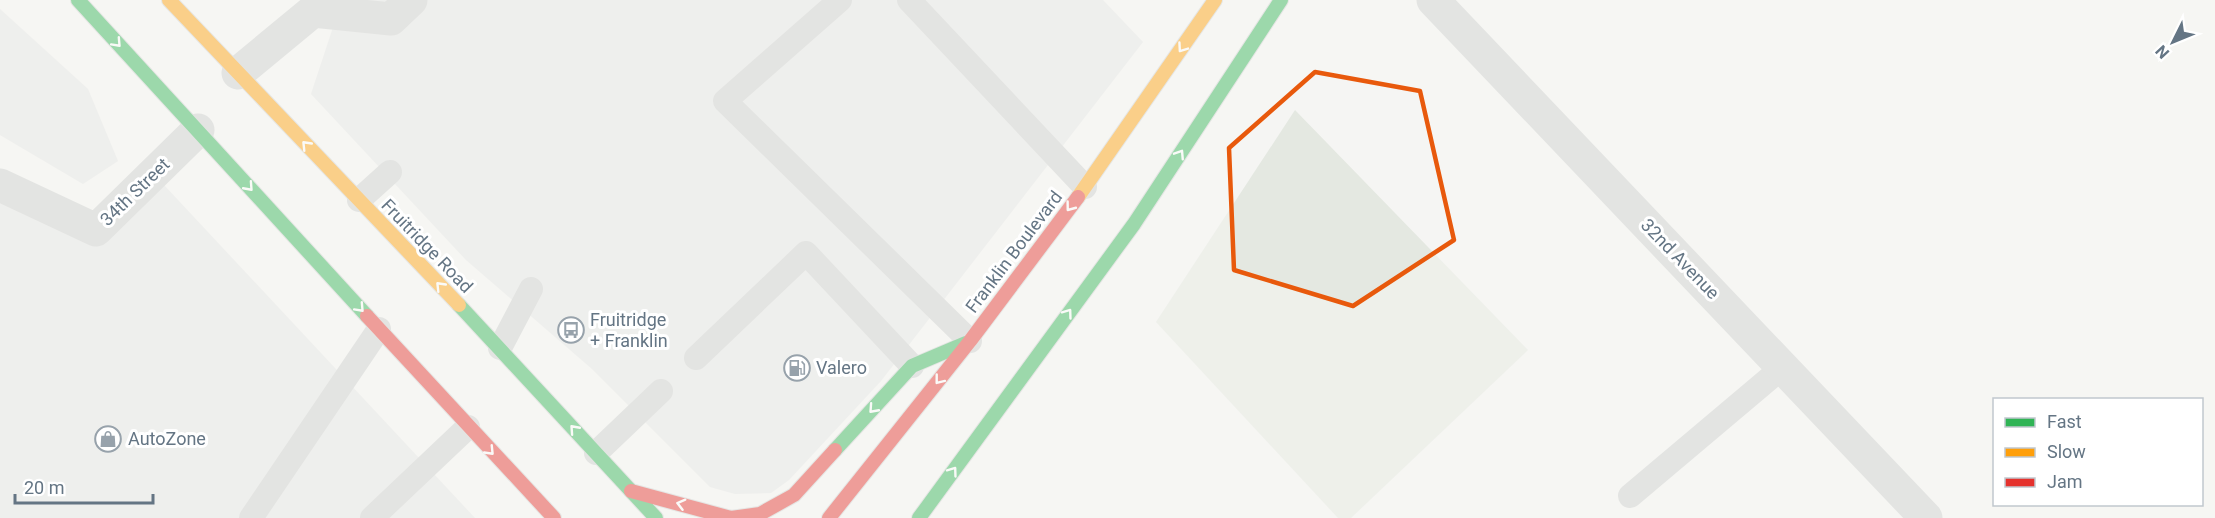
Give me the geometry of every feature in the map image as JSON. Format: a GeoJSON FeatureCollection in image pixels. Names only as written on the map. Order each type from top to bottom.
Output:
{"type":"FeatureCollection","features":[{"type":"Feature","properties":{"kind":"main road"},"geometry":{"type":"LineString","coordinates":[[78,0],[554,518]]}},
{"type":"Feature","properties":{"kind":"main road","name":"Fruitridge Road"},"geometry":{"type":"LineString","coordinates":[[169,0],[500,348],[656,518]]}},
{"type":"Feature","properties":{"kind":"main road","name":"Franklin Boulevard"},"geometry":{"type":"LineString","coordinates":[[830,518],[970,341],[1085,187],[1215,0]]}},
{"type":"Feature","properties":{"kind":"main road"},"geometry":{"type":"LineString","coordinates":[[919,518],[1134,224],[1281,0]]}},
{"type":"Feature","properties":{"kind":"main road"},"geometry":{"type":"LineString","coordinates":[[631,490],[731,518],[760,514],[794,495],[912,366],[970,341]]}},
{"type":"Feature","properties":{"kind":"street"},"geometry":{"type":"LineString","coordinates":[[238,73],[312,6],[391,19],[411,0]]}},
{"type":"Feature","properties":{"kind":"street","name":"32nd Avenue"},"geometry":{"type":"LineString","coordinates":[[1433,0],[1926,518]]}},
{"type":"Feature","properties":{"kind":"street","name":"34th Street"},"geometry":{"type":"LineString","coordinates":[[0,185],[96,230],[198,130]]}},
{"type":"Feature","properties":{"kind":"lane"},"geometry":{"type":"LineString","coordinates":[[840,0],[725,101],[970,341]]}},
{"type":"Feature","properties":{"kind":"lane"},"geometry":{"type":"LineString","coordinates":[[909,0],[1085,187]]}},
{"type":"Feature","properties":{"kind":"lane"},"geometry":{"type":"LineString","coordinates":[[359,200],[390,172]]}},
{"type":"Feature","properties":{"kind":"lane"},"geometry":{"type":"LineString","coordinates":[[696,358],[806,254],[912,366]]}},
{"type":"Feature","properties":{"kind":"lane"},"geometry":{"type":"LineString","coordinates":[[500,348],[531,289]]}},
{"type":"Feature","properties":{"kind":"lane"},"geometry":{"type":"LineString","coordinates":[[251,518],[379,329]]}},
{"type":"Feature","properties":{"kind":"lane"},"geometry":{"type":"LineString","coordinates":[[1630,496],[1761,388],[1783,367]]}},
{"type":"Feature","properties":{"kind":"lane"},"geometry":{"type":"LineString","coordinates":[[596,453],[661,391]]}},
{"type":"Feature","properties":{"kind":"lane"},"geometry":{"type":"LineString","coordinates":[[372,518],[468,427]]}},
{"type":"Feature","properties":{"kind":"highlighted area"},"geometry":{"type":"Polygon","coordinates":[[[1315,72],[1420,91],[1454,240],[1353,306],[1234,270],[1229,148],[1315,72]]]}},
{"type":"Feature","properties":{"kind":"shaded area"},"geometry":{"type":"Polygon","coordinates":[[[342,0],[1103,0],[1143,42],[881,381],[789,480],[771,493],[735,494],[710,487],[592,369],[466,260],[311,94],[342,0]]]}},
{"type":"Feature","properties":{"kind":"shaded area"},"geometry":{"type":"Polygon","coordinates":[[[0,9],[88,89],[118,161],[83,184],[0,135],[0,9]]]}},
{"type":"Feature","properties":{"kind":"shaded area"},"geometry":{"type":"Polygon","coordinates":[[[1295,110],[1528,350],[1351,518],[1338,518],[1156,322],[1295,110]]]}},
{"type":"Feature","properties":{"kind":"shaded area"},"geometry":{"type":"Polygon","coordinates":[[[164,185],[475,518],[0,518],[0,202],[91,245],[164,185]]]}},
{"type":"Feature","properties":{"kind":"traffic: fast"},"geometry":{"type":"LineString","coordinates":[[78,0],[367,316]]}},
{"type":"Feature","properties":{"kind":"traffic: fast"},"geometry":{"type":"LineString","coordinates":[[919,518],[1134,224],[1281,0]]}},
{"type":"Feature","properties":{"kind":"traffic: fast"},"geometry":{"type":"LineString","coordinates":[[459,305],[656,518]]}},
{"type":"Feature","properties":{"kind":"traffic: fast"},"geometry":{"type":"LineString","coordinates":[[835,450],[912,366],[966,343]]}},
{"type":"Feature","properties":{"kind":"traffic: slow"},"geometry":{"type":"LineString","coordinates":[[169,0],[459,305]]}},
{"type":"Feature","properties":{"kind":"traffic: slow"},"geometry":{"type":"LineString","coordinates":[[1078,197],[1215,0]]}},
{"type":"Feature","properties":{"kind":"traffic: jam"},"geometry":{"type":"LineString","coordinates":[[829,518],[970,341],[1078,197]]}},
{"type":"Feature","properties":{"kind":"traffic: jam"},"geometry":{"type":"LineString","coordinates":[[367,316],[554,518]]}},
{"type":"Feature","properties":{"kind":"traffic: jam"},"geometry":{"type":"LineString","coordinates":[[631,491],[731,518],[760,514],[794,495],[835,450]]}},
{"type":"Feature","properties":{"kind":"place","name":"Fruitridge + Franklin"},"geometry":{"type":"Point","coordinates":[571,330]}},
{"type":"Feature","properties":{"kind":"place","name":"Valero"},"geometry":{"type":"Point","coordinates":[797,368]}},
{"type":"Feature","properties":{"kind":"place","name":"AutoZone"},"geometry":{"type":"Point","coordinates":[108,439]}}]}
